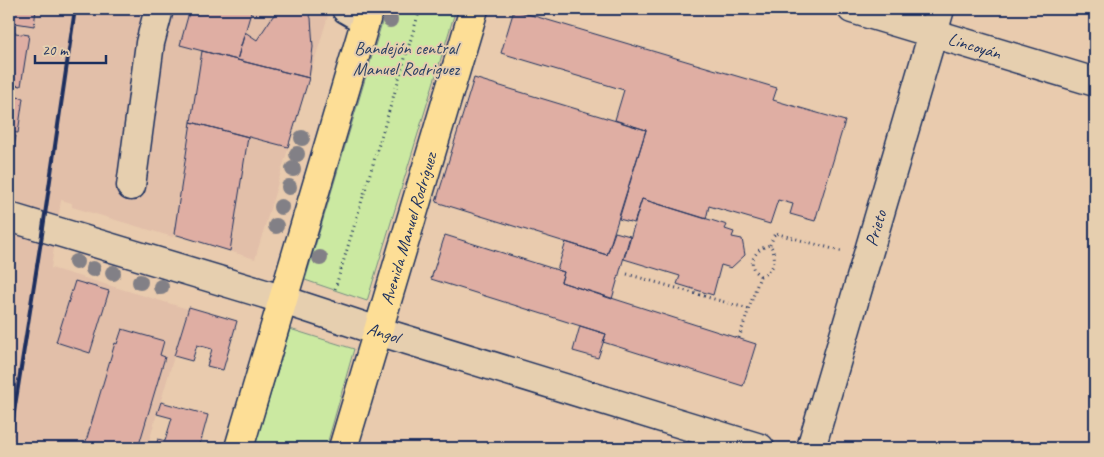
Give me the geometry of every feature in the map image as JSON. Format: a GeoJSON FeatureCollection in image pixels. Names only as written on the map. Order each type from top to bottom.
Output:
{"type":"FeatureCollection","features":[{"type":"Feature","properties":{"kind":"main road","name":"Avenida Manuel Rodríguez"},"geometry":{"type":"LineString","coordinates":[[343,448],[474,9]]}},
{"type":"Feature","properties":{"kind":"main road"},"geometry":{"type":"LineString","coordinates":[[239,448],[283,300],[360,13]]}},
{"type":"Feature","properties":{"kind":"street"},"geometry":{"type":"LineString","coordinates":[[131,186],[150,43],[159,9]]}},
{"type":"Feature","properties":{"kind":"street","name":"Lincoyán"},"geometry":{"type":"LineString","coordinates":[[852,9],[936,21],[1095,82]]}},
{"type":"Feature","properties":{"kind":"street","name":"Prieto"},"geometry":{"type":"LineString","coordinates":[[811,448],[936,21]]}},
{"type":"Feature","properties":{"kind":"street","name":"Angol"},"geometry":{"type":"LineString","coordinates":[[9,217],[760,448]]}},
{"type":"Feature","properties":{"kind":"path"},"geometry":{"type":"LineString","coordinates":[[335,290],[420,9]]}},
{"type":"Feature","properties":{"kind":"path"},"geometry":{"type":"LineString","coordinates":[[770,245],[774,233],[866,258]]}},
{"type":"Feature","properties":{"kind":"path"},"geometry":{"type":"LineString","coordinates":[[760,276],[766,274],[771,269],[775,259],[775,251],[770,245]]}},
{"type":"Feature","properties":{"kind":"path"},"geometry":{"type":"LineString","coordinates":[[760,276],[754,270],[755,253],[763,246],[770,245]]}},
{"type":"Feature","properties":{"kind":"path"},"geometry":{"type":"LineString","coordinates":[[627,274],[749,309]]}},
{"type":"Feature","properties":{"kind":"path"},"geometry":{"type":"LineString","coordinates":[[739,338],[760,276]]}},
{"type":"Feature","properties":{"kind":"shaded area"},"geometry":{"type":"Polygon","coordinates":[[[9,9],[330,9],[255,259],[174,234],[173,237],[72,207],[72,203],[61,200],[51,268],[188,309],[147,448],[9,448],[9,221],[14,186],[9,184],[9,9]]]}},
{"type":"Feature","properties":{"kind":"green space","name":"Bandejón central Manuel Rodriguez"},"geometry":{"type":"Polygon","coordinates":[[[386,9],[456,9],[367,301],[305,280],[386,9]]]}},
{"type":"Feature","properties":{"kind":"green space"},"geometry":{"type":"Polygon","coordinates":[[[290,329],[354,349],[326,448],[254,448],[290,329]]]}},
{"type":"Feature","properties":{"kind":"building"},"geometry":{"type":"Polygon","coordinates":[[[9,9],[36,9],[34,26],[9,22],[9,9]]]}},
{"type":"Feature","properties":{"kind":"building"},"geometry":{"type":"Polygon","coordinates":[[[190,9],[252,9],[237,60],[180,45],[190,9]]]}},
{"type":"Feature","properties":{"kind":"building"},"geometry":{"type":"Polygon","coordinates":[[[283,9],[306,9],[311,18],[313,47],[309,78],[237,60],[245,32],[257,40],[273,16],[283,9]]]}},
{"type":"Feature","properties":{"kind":"building"},"geometry":{"type":"Polygon","coordinates":[[[514,10],[777,88],[773,100],[845,121],[815,221],[790,214],[793,204],[778,200],[770,224],[709,206],[706,219],[642,199],[634,223],[619,219],[646,130],[615,120],[624,90],[501,53],[514,10]]]}},
{"type":"Feature","properties":{"kind":"building"},"geometry":{"type":"Polygon","coordinates":[[[9,32],[29,35],[21,86],[9,84],[9,32]]]}},
{"type":"Feature","properties":{"kind":"building"},"geometry":{"type":"Polygon","coordinates":[[[202,51],[309,78],[288,147],[191,122],[202,51]]]}},
{"type":"Feature","properties":{"kind":"building"},"geometry":{"type":"Polygon","coordinates":[[[474,78],[646,130],[607,255],[436,202],[474,78]]]}},
{"type":"Feature","properties":{"kind":"building"},"geometry":{"type":"Polygon","coordinates":[[[9,96],[23,98],[18,133],[9,132],[9,96]]]}},
{"type":"Feature","properties":{"kind":"building"},"geometry":{"type":"Polygon","coordinates":[[[191,122],[248,137],[230,251],[174,234],[191,122]]]}},
{"type":"Feature","properties":{"kind":"building"},"geometry":{"type":"Polygon","coordinates":[[[9,135],[16,136],[10,168],[9,167],[9,135]]]}},
{"type":"Feature","properties":{"kind":"building"},"geometry":{"type":"Polygon","coordinates":[[[642,199],[727,225],[725,229],[734,232],[732,237],[742,239],[745,255],[731,268],[721,265],[713,295],[677,284],[680,276],[624,259],[642,199]]]}},
{"type":"Feature","properties":{"kind":"building"},"geometry":{"type":"Polygon","coordinates":[[[615,232],[630,236],[612,299],[561,282],[564,272],[557,270],[566,242],[607,255],[615,232]]]}},
{"type":"Feature","properties":{"kind":"building"},"geometry":{"type":"Polygon","coordinates":[[[445,235],[564,272],[561,282],[756,344],[743,386],[603,342],[606,334],[431,279],[445,235]]]}},
{"type":"Feature","properties":{"kind":"building"},"geometry":{"type":"Polygon","coordinates":[[[75,281],[109,291],[90,353],[56,342],[75,281]]]}},
{"type":"Feature","properties":{"kind":"building"},"geometry":{"type":"Polygon","coordinates":[[[189,307],[237,321],[223,370],[207,366],[212,349],[197,345],[192,361],[174,356],[189,307]]]}},
{"type":"Feature","properties":{"kind":"building"},"geometry":{"type":"Polygon","coordinates":[[[580,326],[606,334],[598,358],[573,351],[580,326]]]}},
{"type":"Feature","properties":{"kind":"building"},"geometry":{"type":"Polygon","coordinates":[[[122,329],[164,341],[160,355],[165,357],[138,448],[84,448],[115,343],[117,344],[122,329]]]}},
{"type":"Feature","properties":{"kind":"building"},"geometry":{"type":"Polygon","coordinates":[[[161,402],[208,415],[199,448],[155,448],[158,439],[165,441],[172,418],[157,414],[161,402]]]}},
{"type":"Feature","properties":{"kind":"railway"},"geometry":{"type":"LineString","coordinates":[[9,444],[75,9]]}}]}
